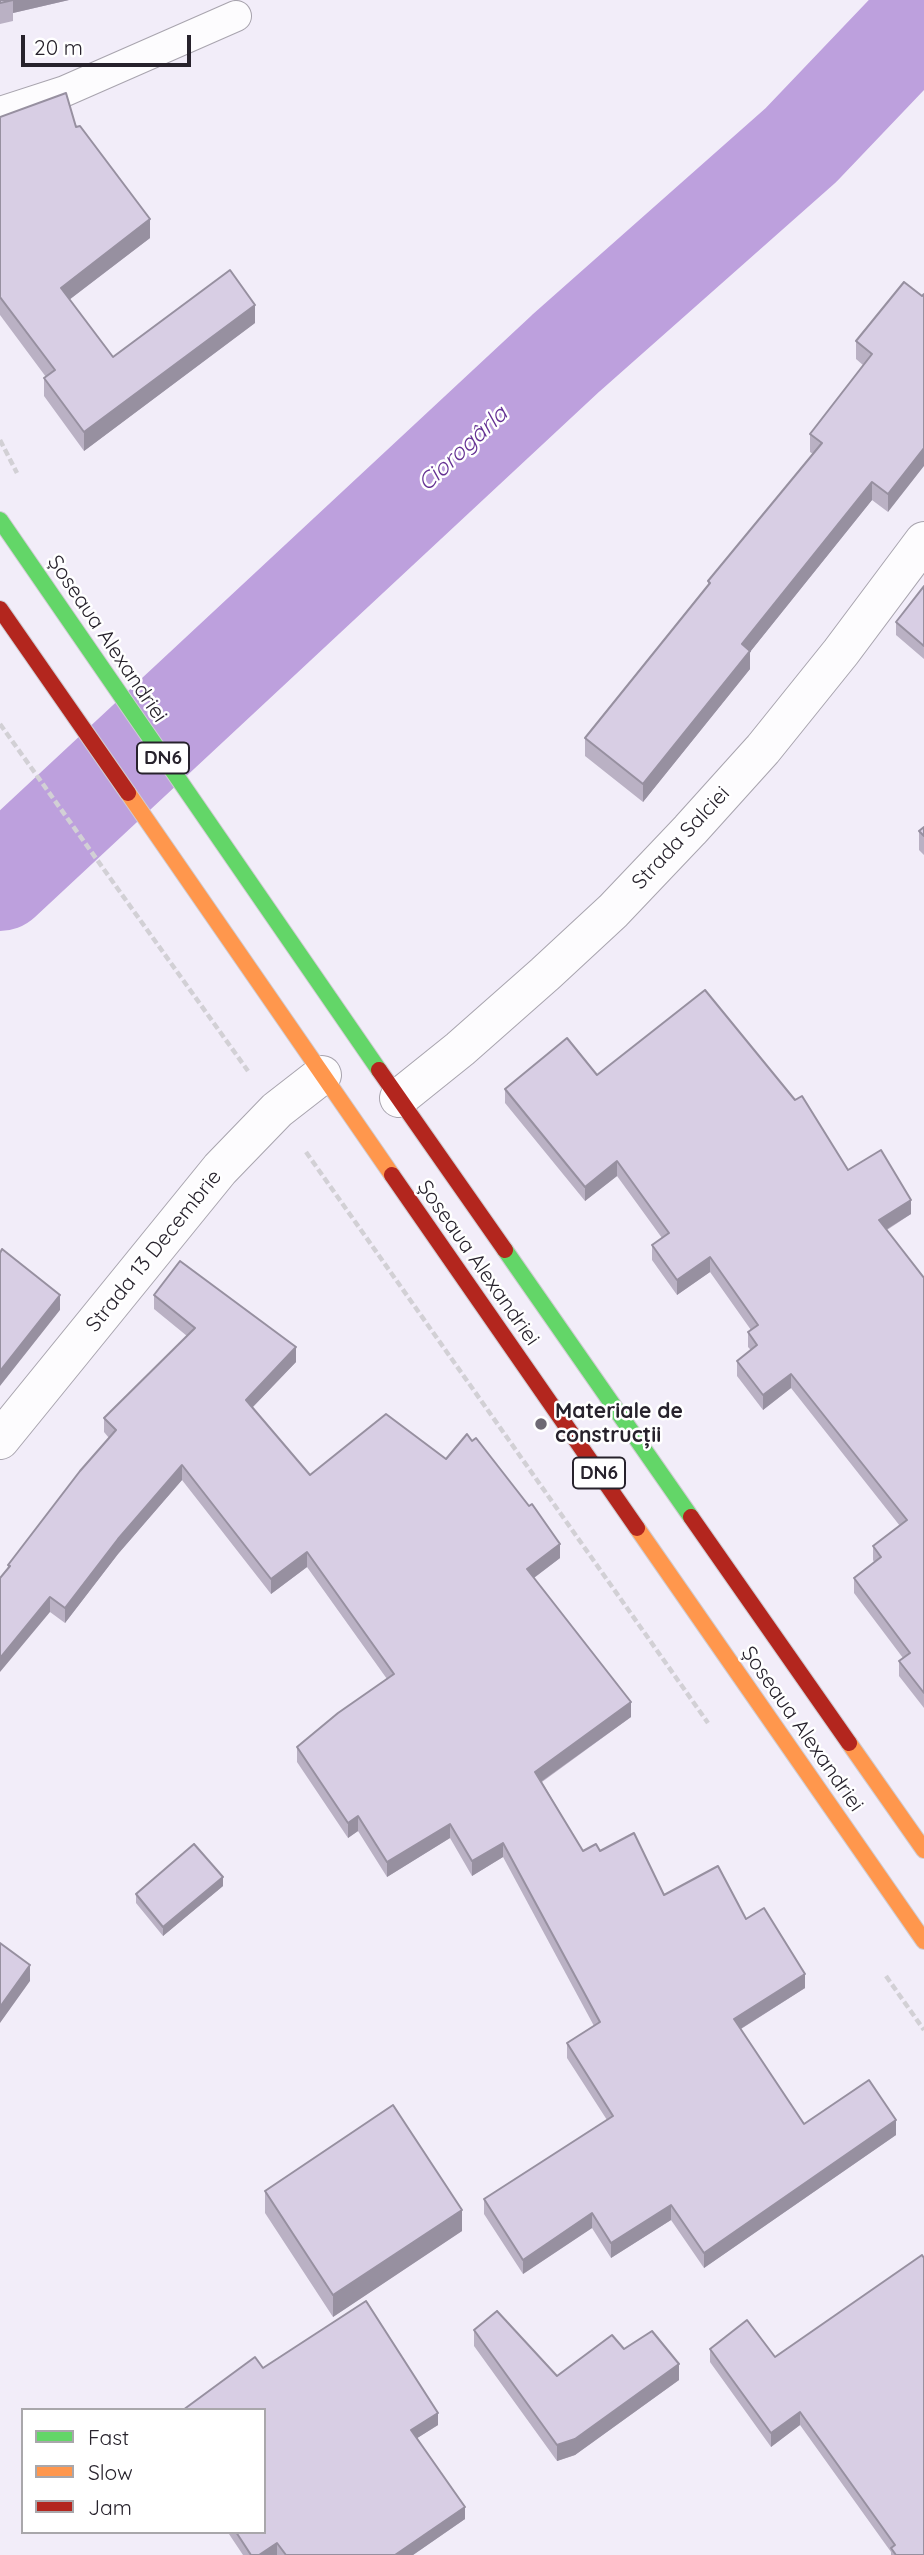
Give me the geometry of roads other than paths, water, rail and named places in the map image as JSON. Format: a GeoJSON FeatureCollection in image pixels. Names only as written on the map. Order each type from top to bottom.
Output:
{"type":"FeatureCollection","features":[{"type":"Feature","properties":{"kind":"highway","name":"Șoseaua Alexandriei"},"geometry":{"type":"LineString","coordinates":[[0,520],[308,969],[924,1850]]}},
{"type":"Feature","properties":{"kind":"highway","name":"Șoseaua Alexandriei"},"geometry":{"type":"LineString","coordinates":[[0,609],[924,1941]]}},
{"type":"Feature","properties":{"kind":"street","name":"Strada Salciei"},"geometry":{"type":"LineString","coordinates":[[399,1097],[460,1049],[545,974],[613,911],[690,830],[771,738],[841,652],[924,541]]}},
{"type":"Feature","properties":{"kind":"street","name":"Strada 13 Decembrie"},"geometry":{"type":"LineString","coordinates":[[0,1440],[220,1169],[277,1110],[322,1075]]}},
{"type":"Feature","properties":{"kind":"lane"},"geometry":{"type":"LineString","coordinates":[[0,112],[65,91],[236,16]]}},
{"type":"Feature","properties":{"kind":"waterway","name":"Ciorogârla"},"geometry":{"type":"LineString","coordinates":[[0,880],[566,353],[801,145],[924,16]]}},
{"type":"Feature","properties":{"kind":"place","name":"Materiale de construcții"},"geometry":{"type":"Point","coordinates":[541,1424]}}]}
